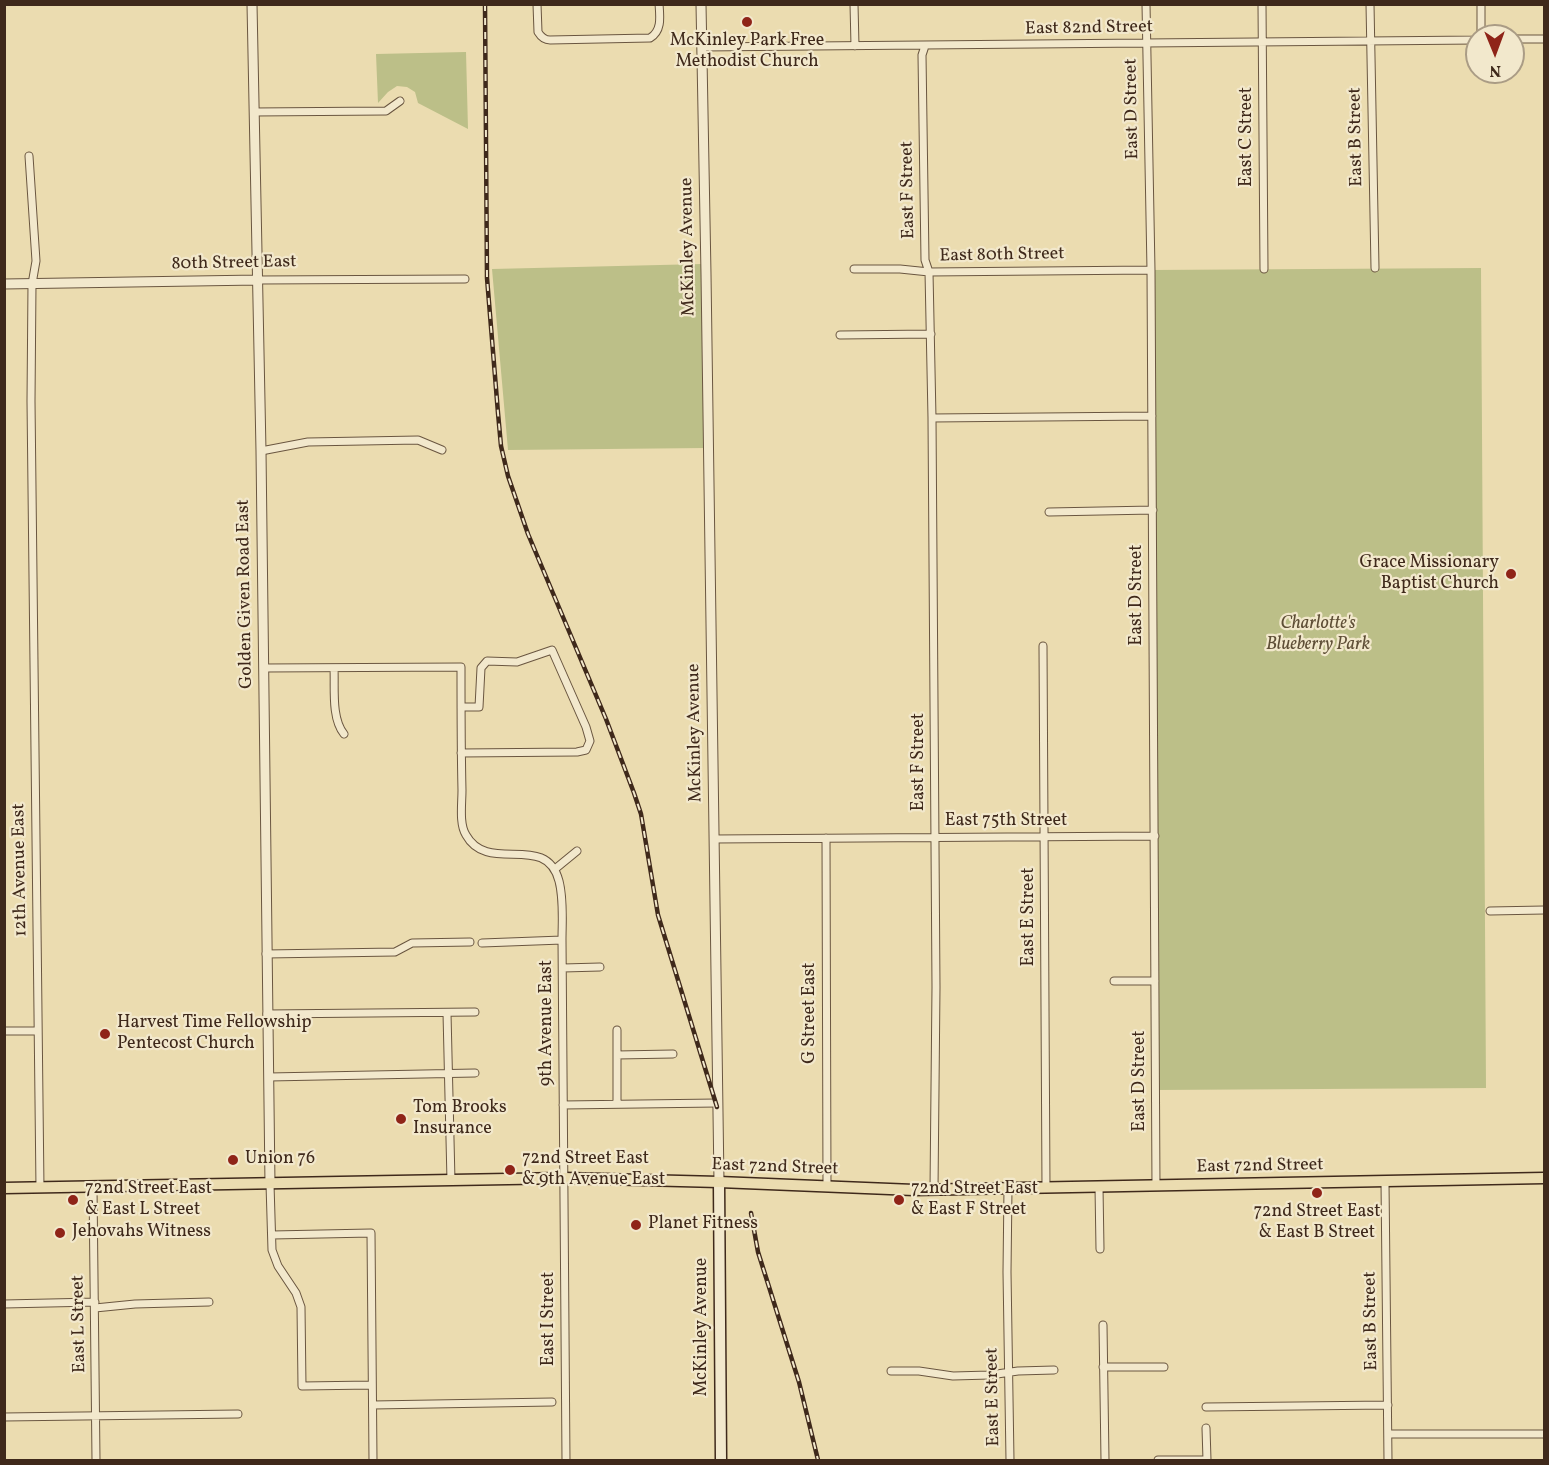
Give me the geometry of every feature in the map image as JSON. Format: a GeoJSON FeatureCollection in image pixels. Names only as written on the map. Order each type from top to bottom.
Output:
{"type":"FeatureCollection","features":[{"type":"Feature","properties":{"kind":"main road","name":"East 72nd Street"},"geometry":{"type":"LineString","coordinates":[[4,1188],[564,1178],[934,1189],[1545,1178]]}},
{"type":"Feature","properties":{"kind":"main road","name":"McKinley Avenue"},"geometry":{"type":"LineString","coordinates":[[719,1182],[721,1461]]}},
{"type":"Feature","properties":{"kind":"street","name":"Golden Given Road East"},"geometry":{"type":"LineString","coordinates":[[252,4],[261,452],[270,1184]]}},
{"type":"Feature","properties":{"kind":"street"},"geometry":{"type":"LineString","coordinates":[[537,4],[537,28],[542,37],[550,40],[644,39],[654,36],[659,27],[659,4]]}},
{"type":"Feature","properties":{"kind":"street","name":"McKinley Avenue"},"geometry":{"type":"LineString","coordinates":[[701,4],[719,1182]]}},
{"type":"Feature","properties":{"kind":"street"},"geometry":{"type":"LineString","coordinates":[[854,4],[855,46]]}},
{"type":"Feature","properties":{"kind":"street","name":"East D Street"},"geometry":{"type":"LineString","coordinates":[[1146,4],[1151,270],[1156,1186]]}},
{"type":"Feature","properties":{"kind":"street","name":"East C Street"},"geometry":{"type":"LineString","coordinates":[[1262,4],[1264,269]]}},
{"type":"Feature","properties":{"kind":"street","name":"East B Street"},"geometry":{"type":"LineString","coordinates":[[1370,4],[1375,268]]}},
{"type":"Feature","properties":{"kind":"street"},"geometry":{"type":"LineString","coordinates":[[1481,4],[1481,24]]}},
{"type":"Feature","properties":{"kind":"street"},"geometry":{"type":"LineString","coordinates":[[1525,39],[1545,39]]}},
{"type":"Feature","properties":{"kind":"street","name":"East 82nd Street"},"geometry":{"type":"LineString","coordinates":[[702,47],[1465,40]]}},
{"type":"Feature","properties":{"kind":"street","name":"East F Street"},"geometry":{"type":"LineString","coordinates":[[925,46],[922,55],[925,260],[929,272],[932,418],[936,987],[934,1189]]}},
{"type":"Feature","properties":{"kind":"street"},"geometry":{"type":"LineString","coordinates":[[254,112],[386,111],[400,101]]}},
{"type":"Feature","properties":{"kind":"street","name":"12th Avenue East"},"geometry":{"type":"LineString","coordinates":[[29,156],[36,261],[33,284],[31,401],[40,1188]]}},
{"type":"Feature","properties":{"kind":"street","name":"East 80th Street"},"geometry":{"type":"LineString","coordinates":[[854,269],[900,269],[929,272],[1151,270]]}},
{"type":"Feature","properties":{"kind":"street","name":"80th Street East"},"geometry":{"type":"LineString","coordinates":[[4,284],[465,279]]}},
{"type":"Feature","properties":{"kind":"street"},"geometry":{"type":"LineString","coordinates":[[840,335],[931,334]]}},
{"type":"Feature","properties":{"kind":"street"},"geometry":{"type":"LineString","coordinates":[[932,418],[1152,416]]}},
{"type":"Feature","properties":{"kind":"street"},"geometry":{"type":"LineString","coordinates":[[261,452],[308,442],[418,440],[442,450]]}},
{"type":"Feature","properties":{"kind":"street"},"geometry":{"type":"LineString","coordinates":[[1049,512],[1153,510]]}},
{"type":"Feature","properties":{"kind":"street","name":"East E Street"},"geometry":{"type":"LineString","coordinates":[[1043,646],[1046,1187]]}},
{"type":"Feature","properties":{"kind":"street"},"geometry":{"type":"LineString","coordinates":[[461,707],[479,707],[481,668],[487,661],[517,662],[552,650],[590,741],[588,748],[582,752],[461,753]]}},
{"type":"Feature","properties":{"kind":"street"},"geometry":{"type":"LineString","coordinates":[[264,668],[461,667],[462,823],[464,832],[471,843],[479,849],[492,854],[534,855],[555,869],[577,851]]}},
{"type":"Feature","properties":{"kind":"street"},"geometry":{"type":"LineString","coordinates":[[334,668],[336,718],[344,734]]}},
{"type":"Feature","properties":{"kind":"street","name":"East 75th Street"},"geometry":{"type":"LineString","coordinates":[[714,839],[1155,836]]}},
{"type":"Feature","properties":{"kind":"street","name":"G Street East"},"geometry":{"type":"LineString","coordinates":[[826,838],[827,1187]]}},
{"type":"Feature","properties":{"kind":"street","name":"9th Avenue East"},"geometry":{"type":"LineString","coordinates":[[555,869],[561,889],[564,1178]]}},
{"type":"Feature","properties":{"kind":"street"},"geometry":{"type":"LineString","coordinates":[[1490,911],[1545,910]]}},
{"type":"Feature","properties":{"kind":"street"},"geometry":{"type":"LineString","coordinates":[[482,943],[562,940]]}},
{"type":"Feature","properties":{"kind":"street"},"geometry":{"type":"LineString","coordinates":[[266,954],[395,952],[412,944],[470,942]]}},
{"type":"Feature","properties":{"kind":"street"},"geometry":{"type":"LineString","coordinates":[[562,968],[600,966]]}},
{"type":"Feature","properties":{"kind":"street"},"geometry":{"type":"LineString","coordinates":[[1114,981],[1155,981]]}},
{"type":"Feature","properties":{"kind":"street"},"geometry":{"type":"LineString","coordinates":[[267,1014],[475,1012]]}},
{"type":"Feature","properties":{"kind":"street"},"geometry":{"type":"LineString","coordinates":[[447,1013],[451,1180]]}},
{"type":"Feature","properties":{"kind":"street"},"geometry":{"type":"LineString","coordinates":[[617,1029],[617,1104]]}},
{"type":"Feature","properties":{"kind":"street"},"geometry":{"type":"LineString","coordinates":[[4,1031],[38,1031]]}},
{"type":"Feature","properties":{"kind":"street"},"geometry":{"type":"LineString","coordinates":[[616,1055],[673,1053]]}},
{"type":"Feature","properties":{"kind":"street"},"geometry":{"type":"LineString","coordinates":[[269,1077],[475,1073]]}},
{"type":"Feature","properties":{"kind":"street"},"geometry":{"type":"LineString","coordinates":[[564,1105],[717,1103]]}},
{"type":"Feature","properties":{"kind":"street","name":"East I Street"},"geometry":{"type":"LineString","coordinates":[[564,1178],[566,1461]]}},
{"type":"Feature","properties":{"kind":"street","name":"East B Street"},"geometry":{"type":"LineString","coordinates":[[1385,1182],[1388,1461]]}},
{"type":"Feature","properties":{"kind":"street"},"geometry":{"type":"LineString","coordinates":[[270,1184],[272,1250],[282,1272],[296,1293],[301,1307],[302,1386],[372,1385]]}},
{"type":"Feature","properties":{"kind":"street","name":"East L Street"},"geometry":{"type":"LineString","coordinates":[[93,1187],[96,1461]]}},
{"type":"Feature","properties":{"kind":"street"},"geometry":{"type":"LineString","coordinates":[[1099,1187],[1100,1249]]}},
{"type":"Feature","properties":{"kind":"street","name":"East E Street"},"geometry":{"type":"LineString","coordinates":[[1008,1188],[1010,1461]]}},
{"type":"Feature","properties":{"kind":"street"},"geometry":{"type":"LineString","coordinates":[[272,1235],[371,1233],[373,1461]]}},
{"type":"Feature","properties":{"kind":"street"},"geometry":{"type":"LineString","coordinates":[[4,1304],[95,1305],[209,1302]]}},
{"type":"Feature","properties":{"kind":"street"},"geometry":{"type":"LineString","coordinates":[[1103,1325],[1105,1461]]}},
{"type":"Feature","properties":{"kind":"street"},"geometry":{"type":"LineString","coordinates":[[1103,1367],[1164,1367]]}},
{"type":"Feature","properties":{"kind":"street"},"geometry":{"type":"LineString","coordinates":[[891,1371],[919,1371],[953,1376],[1054,1370]]}},
{"type":"Feature","properties":{"kind":"street"},"geometry":{"type":"LineString","coordinates":[[373,1406],[552,1402]]}},
{"type":"Feature","properties":{"kind":"street"},"geometry":{"type":"LineString","coordinates":[[1206,1407],[1388,1405]]}},
{"type":"Feature","properties":{"kind":"street"},"geometry":{"type":"LineString","coordinates":[[4,1417],[238,1414]]}},
{"type":"Feature","properties":{"kind":"street"},"geometry":{"type":"LineString","coordinates":[[1158,1461],[1207,1460],[1206,1428]]}},
{"type":"Feature","properties":{"kind":"street"},"geometry":{"type":"LineString","coordinates":[[1388,1434],[1545,1434]]}},
{"type":"Feature","properties":{"kind":"green space"},"geometry":{"type":"Polygon","coordinates":[[[466,52],[468,129],[418,103],[415,92],[407,87],[397,86],[378,103],[376,54],[466,52]]]}},
{"type":"Feature","properties":{"kind":"green space"},"geometry":{"type":"Polygon","coordinates":[[[702,264],[705,448],[508,450],[492,269],[702,264]]]}},
{"type":"Feature","properties":{"kind":"green space","name":"Charlotte's Blueberry Park"},"geometry":{"type":"Polygon","coordinates":[[[1481,268],[1486,1088],[1156,1090],[1151,270],[1481,268]]]}},
{"type":"Feature","properties":{"kind":"railway"},"geometry":{"type":"LineString","coordinates":[[485,4],[487,278],[501,446],[508,476],[528,534],[606,719],[641,814],[658,915],[717,1107]]}},
{"type":"Feature","properties":{"kind":"railway"},"geometry":{"type":"LineString","coordinates":[[751,1213],[758,1252],[799,1382],[818,1460]]}},
{"type":"Feature","properties":{"kind":"place","name":"McKinley Park Free Methodist Church"},"geometry":{"type":"Point","coordinates":[747,22]}},
{"type":"Feature","properties":{"kind":"place","name":"Grace Missionary Baptist Church"},"geometry":{"type":"Point","coordinates":[1511,574]}},
{"type":"Feature","properties":{"kind":"place","name":"Harvest Time Fellowship Pentecost Church"},"geometry":{"type":"Point","coordinates":[105,1034]}},
{"type":"Feature","properties":{"kind":"place","name":"Tom Brooks Insurance"},"geometry":{"type":"Point","coordinates":[401,1119]}},
{"type":"Feature","properties":{"kind":"place","name":"Union 76"},"geometry":{"type":"Point","coordinates":[233,1160]}},
{"type":"Feature","properties":{"kind":"place","name":"72nd Street East & 9th Avenue East"},"geometry":{"type":"Point","coordinates":[510,1170]}},
{"type":"Feature","properties":{"kind":"place","name":"72nd Street East & East B Street"},"geometry":{"type":"Point","coordinates":[1317,1193]}},
{"type":"Feature","properties":{"kind":"place","name":"72nd Street East & East L Street"},"geometry":{"type":"Point","coordinates":[73,1200]}},
{"type":"Feature","properties":{"kind":"place","name":"72nd Street East & East F Street"},"geometry":{"type":"Point","coordinates":[899,1200]}},
{"type":"Feature","properties":{"kind":"place","name":"Planet Fitness"},"geometry":{"type":"Point","coordinates":[636,1225]}},
{"type":"Feature","properties":{"kind":"place","name":"Jehovahs Witness"},"geometry":{"type":"Point","coordinates":[60,1233]}}]}
